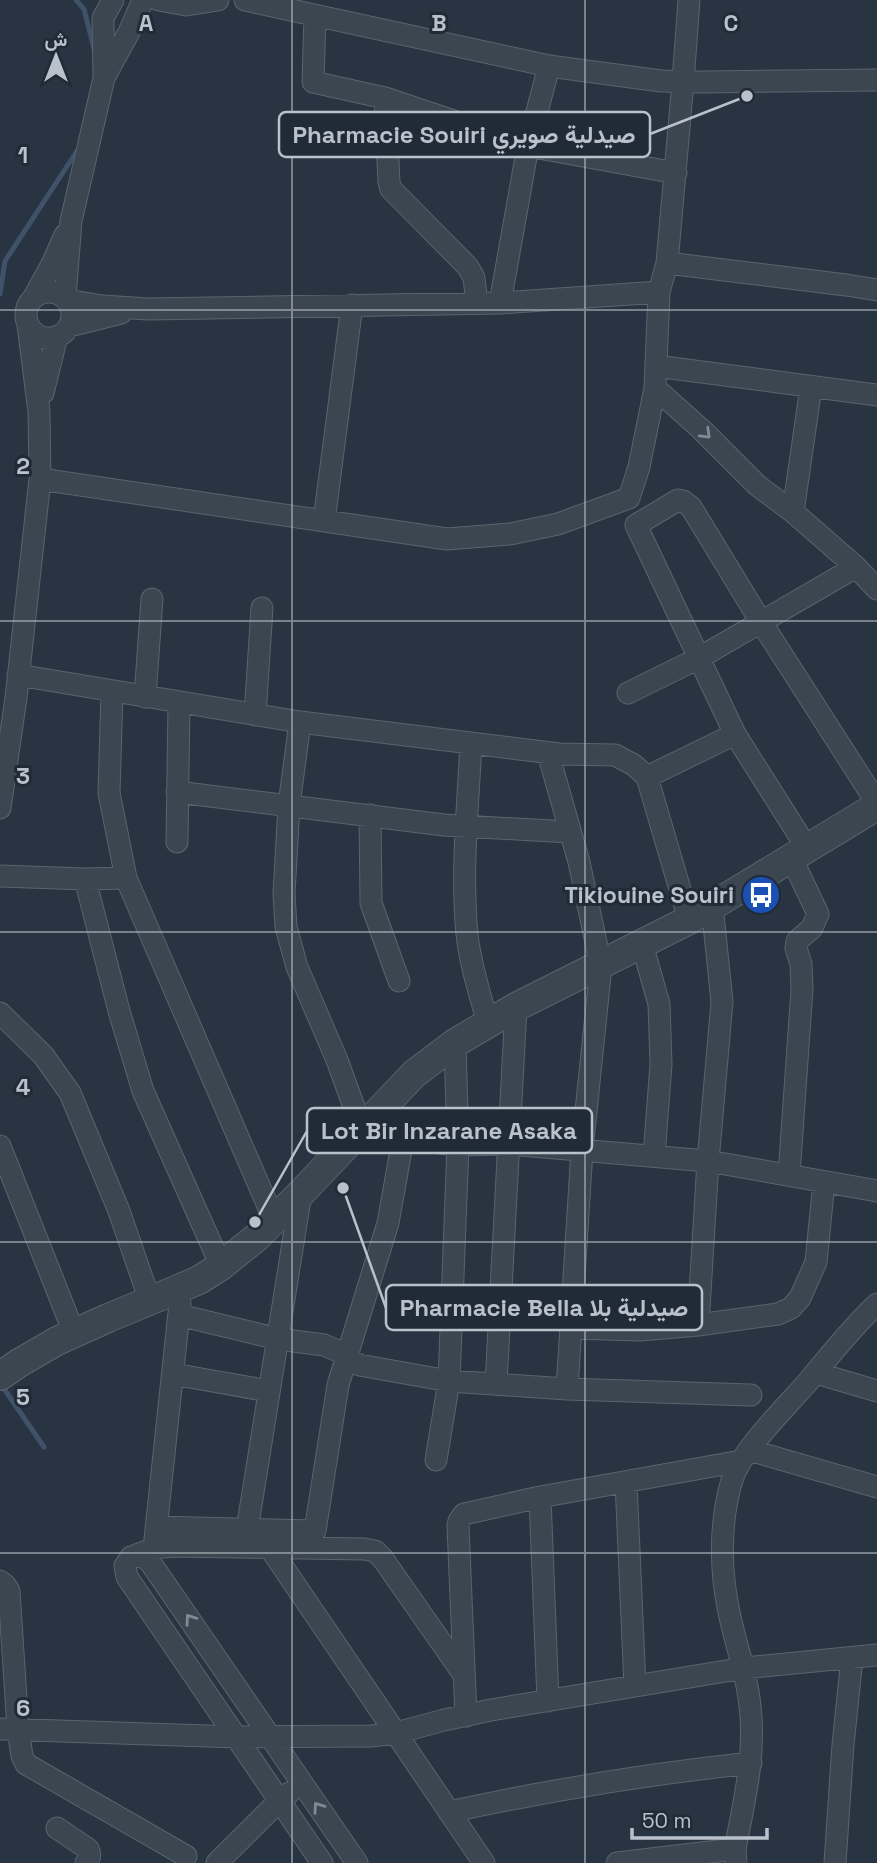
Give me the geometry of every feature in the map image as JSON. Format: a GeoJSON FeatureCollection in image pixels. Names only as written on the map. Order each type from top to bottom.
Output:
{"type":"FeatureCollection","features":[{"type":"Feature","properties":{"kind":"street"},"geometry":{"type":"LineString","coordinates":[[39,412],[63,331],[72,317],[66,299],[71,221],[104,78],[103,18],[113,0]]}},
{"type":"Feature","properties":{"kind":"street"},"geometry":{"type":"LineString","coordinates":[[104,78],[143,0]]}},
{"type":"Feature","properties":{"kind":"street"},"geometry":{"type":"LineString","coordinates":[[159,0],[186,5],[218,0]]}},
{"type":"Feature","properties":{"kind":"street"},"geometry":{"type":"LineString","coordinates":[[245,0],[549,66],[661,81],[877,80]]}},
{"type":"Feature","properties":{"kind":"street"},"geometry":{"type":"LineString","coordinates":[[689,0],[667,263],[659,292],[655,388],[639,467],[629,498],[636,524],[699,658],[799,853],[818,914],[812,928],[797,941],[796,948],[802,964],[802,989],[789,1175]]}},
{"type":"Feature","properties":{"kind":"street"},"geometry":{"type":"LineString","coordinates":[[315,16],[313,82],[385,98],[528,146],[676,173]]}},
{"type":"Feature","properties":{"kind":"street"},"geometry":{"type":"LineString","coordinates":[[500,303],[528,146],[549,66]]}},
{"type":"Feature","properties":{"kind":"street"},"geometry":{"type":"LineString","coordinates":[[385,98],[391,189],[468,267],[474,278],[477,303]]}},
{"type":"Feature","properties":{"kind":"street"},"geometry":{"type":"LineString","coordinates":[[0,808],[40,479],[39,412],[26,310],[52,264],[71,221]]}},
{"type":"Feature","properties":{"kind":"street"},"geometry":{"type":"LineString","coordinates":[[667,263],[877,290]]}},
{"type":"Feature","properties":{"kind":"street"},"geometry":{"type":"LineString","coordinates":[[34,297],[49,292],[58,293],[66,299],[102,306],[148,309],[500,303],[659,292]]}},
{"type":"Feature","properties":{"kind":"street"},"geometry":{"type":"LineString","coordinates":[[324,521],[352,305]]}},
{"type":"Feature","properties":{"kind":"street"},"geometry":{"type":"LineString","coordinates":[[28,325],[34,332],[49,338],[121,313],[148,309]]}},
{"type":"Feature","properties":{"kind":"street"},"geometry":{"type":"LineString","coordinates":[[656,366],[877,395]]}},
{"type":"Feature","properties":{"kind":"street"},"geometry":{"type":"LineString","coordinates":[[793,512],[811,387]]}},
{"type":"Feature","properties":{"kind":"street"},"geometry":{"type":"LineString","coordinates":[[655,388],[758,486],[856,566],[877,589]]}},
{"type":"Feature","properties":{"kind":"street"},"geometry":{"type":"LineString","coordinates":[[40,479],[447,539],[510,534],[558,524],[629,498]]}},
{"type":"Feature","properties":{"kind":"street"},"geometry":{"type":"LineString","coordinates":[[357,1863],[147,1558],[173,1374],[180,1301],[257,1237],[414,1074],[455,1043],[516,1007],[601,966],[700,912],[877,805],[691,508],[684,501],[677,500],[636,524]]}},
{"type":"Feature","properties":{"kind":"street"},"geometry":{"type":"LineString","coordinates":[[628,693],[699,658],[856,566]]}},
{"type":"Feature","properties":{"kind":"street"},"geometry":{"type":"LineString","coordinates":[[145,697],[152,599]]}},
{"type":"Feature","properties":{"kind":"street"},"geometry":{"type":"LineString","coordinates":[[255,715],[262,608]]}},
{"type":"Feature","properties":{"kind":"street"},"geometry":{"type":"LineString","coordinates":[[18,675],[300,722],[548,752],[615,755],[634,765],[647,777],[700,912],[722,1002],[708,1161],[698,1325]]}},
{"type":"Feature","properties":{"kind":"street"},"geometry":{"type":"LineString","coordinates":[[112,691],[109,793],[126,878],[274,1220]]}},
{"type":"Feature","properties":{"kind":"street"},"geometry":{"type":"LineString","coordinates":[[177,842],[179,703]]}},
{"type":"Feature","properties":{"kind":"street"},"geometry":{"type":"LineString","coordinates":[[300,722],[289,805],[284,894],[286,927],[297,967],[337,1060],[362,1129]]}},
{"type":"Feature","properties":{"kind":"street"},"geometry":{"type":"LineString","coordinates":[[647,777],[736,734]]}},
{"type":"Feature","properties":{"kind":"street"},"geometry":{"type":"LineString","coordinates":[[471,743],[465,905],[472,967],[488,1024]]}},
{"type":"Feature","properties":{"kind":"street"},"geometry":{"type":"LineString","coordinates":[[548,752],[579,862],[601,966],[582,1150],[567,1389]]}},
{"type":"Feature","properties":{"kind":"street"},"geometry":{"type":"LineString","coordinates":[[177,792],[467,827],[569,832]]}},
{"type":"Feature","properties":{"kind":"street"},"geometry":{"type":"LineString","coordinates":[[370,816],[372,903],[399,981]]}},
{"type":"Feature","properties":{"kind":"street"},"geometry":{"type":"LineString","coordinates":[[0,876],[126,878]]}},
{"type":"Feature","properties":{"kind":"street"},"geometry":{"type":"LineString","coordinates":[[85,879],[143,1091],[221,1266]]}},
{"type":"Feature","properties":{"kind":"street"},"geometry":{"type":"LineString","coordinates":[[642,944],[659,1004],[661,1064],[654,1156]]}},
{"type":"Feature","properties":{"kind":"street"},"geometry":{"type":"LineString","coordinates":[[496,1384],[516,1007]]}},
{"type":"Feature","properties":{"kind":"street"},"geometry":{"type":"LineString","coordinates":[[0,1013],[43,1055],[70,1093],[119,1211],[150,1301]]}},
{"type":"Feature","properties":{"kind":"street"},"geometry":{"type":"LineString","coordinates":[[436,1460],[449,1381],[458,1145],[455,1043]]}},
{"type":"Feature","properties":{"kind":"street"},"geometry":{"type":"LineString","coordinates":[[362,1129],[403,1139],[458,1145],[509,1144],[708,1161],[877,1191]]}},
{"type":"Feature","properties":{"kind":"street"},"geometry":{"type":"LineString","coordinates":[[322,1863],[125,1572],[127,1561],[149,1544],[247,1530],[315,1531],[338,1385],[388,1223],[403,1139]]}},
{"type":"Feature","properties":{"kind":"street"},"geometry":{"type":"LineString","coordinates":[[0,1146],[74,1333]]}},
{"type":"Feature","properties":{"kind":"street"},"geometry":{"type":"LineString","coordinates":[[570,1328],[640,1330],[698,1325],[778,1314],[791,1308],[800,1298],[816,1262],[824,1182]]}},
{"type":"Feature","properties":{"kind":"street"},"geometry":{"type":"LineString","coordinates":[[247,1530],[301,1193]]}},
{"type":"Feature","properties":{"kind":"street"},"geometry":{"type":"LineString","coordinates":[[9,1369],[74,1333],[150,1301],[180,1301],[278,1339],[324,1345],[359,1365],[449,1381],[567,1389],[751,1395]]}},
{"type":"Feature","properties":{"kind":"street"},"geometry":{"type":"LineString","coordinates":[[617,1863],[735,1856],[751,1763],[752,1729],[750,1698],[728,1608],[724,1573],[723,1542],[732,1479],[745,1456],[876,1305]]}},
{"type":"Feature","properties":{"kind":"street"},"geometry":{"type":"LineString","coordinates":[[816,1373],[877,1391]]}},
{"type":"Feature","properties":{"kind":"street"},"geometry":{"type":"LineString","coordinates":[[173,1374],[269,1391]]}},
{"type":"Feature","properties":{"kind":"street"},"geometry":{"type":"LineString","coordinates":[[466,1716],[458,1521],[464,1514],[745,1456],[877,1488]]}},
{"type":"Feature","properties":{"kind":"street"},"geometry":{"type":"LineString","coordinates":[[626,1482],[635,1686]]}},
{"type":"Feature","properties":{"kind":"street"},"geometry":{"type":"LineString","coordinates":[[540,1497],[548,1701]]}},
{"type":"Feature","properties":{"kind":"street"},"geometry":{"type":"LineString","coordinates":[[149,1544],[369,1549],[379,1554],[464,1675]]}},
{"type":"Feature","properties":{"kind":"street"},"geometry":{"type":"LineString","coordinates":[[270,1548],[484,1863]]}},
{"type":"Feature","properties":{"kind":"street"},"geometry":{"type":"LineString","coordinates":[[0,1581],[9,1591],[9,1729],[26,1764],[186,1856]]}},
{"type":"Feature","properties":{"kind":"street"},"geometry":{"type":"LineString","coordinates":[[9,1729],[237,1737],[371,1737],[466,1716],[744,1668],[877,1655]]}},
{"type":"Feature","properties":{"kind":"street"},"geometry":{"type":"LineString","coordinates":[[835,1863],[852,1658]]}},
{"type":"Feature","properties":{"kind":"street"},"geometry":{"type":"LineString","coordinates":[[449,1812],[599,1782],[751,1763]]}},
{"type":"Feature","properties":{"kind":"street"},"geometry":{"type":"LineString","coordinates":[[217,1863],[279,1801],[302,1783]]}},
{"type":"Feature","properties":{"kind":"street"},"geometry":{"type":"LineString","coordinates":[[57,1828],[88,1849],[90,1854],[86,1863]]}},
{"type":"Feature","properties":{"kind":"waterway"},"geometry":{"type":"LineString","coordinates":[[76,0],[84,9],[94,49]]}},
{"type":"Feature","properties":{"kind":"waterway"},"geometry":{"type":"LineString","coordinates":[[0,294],[5,261],[79,148]]}},
{"type":"Feature","properties":{"kind":"waterway"},"geometry":{"type":"LineString","coordinates":[[0,1383],[44,1447]]}},
{"type":"Feature","properties":{"kind":"place","name":"Pharmacie Souiri صيدلية صويري"},"geometry":{"type":"Point","coordinates":[747,96]}},
{"type":"Feature","properties":{"kind":"place","name":"Tikiouine Souiri"},"geometry":{"type":"Point","coordinates":[761,895]}},
{"type":"Feature","properties":{"kind":"place","name":"Pharmacie Bella صيدلية بلا"},"geometry":{"type":"Point","coordinates":[343,1188]}},
{"type":"Feature","properties":{"kind":"place","name":"Lot Bir Inzarane Asaka"},"geometry":{"type":"Point","coordinates":[255,1222]}}]}
